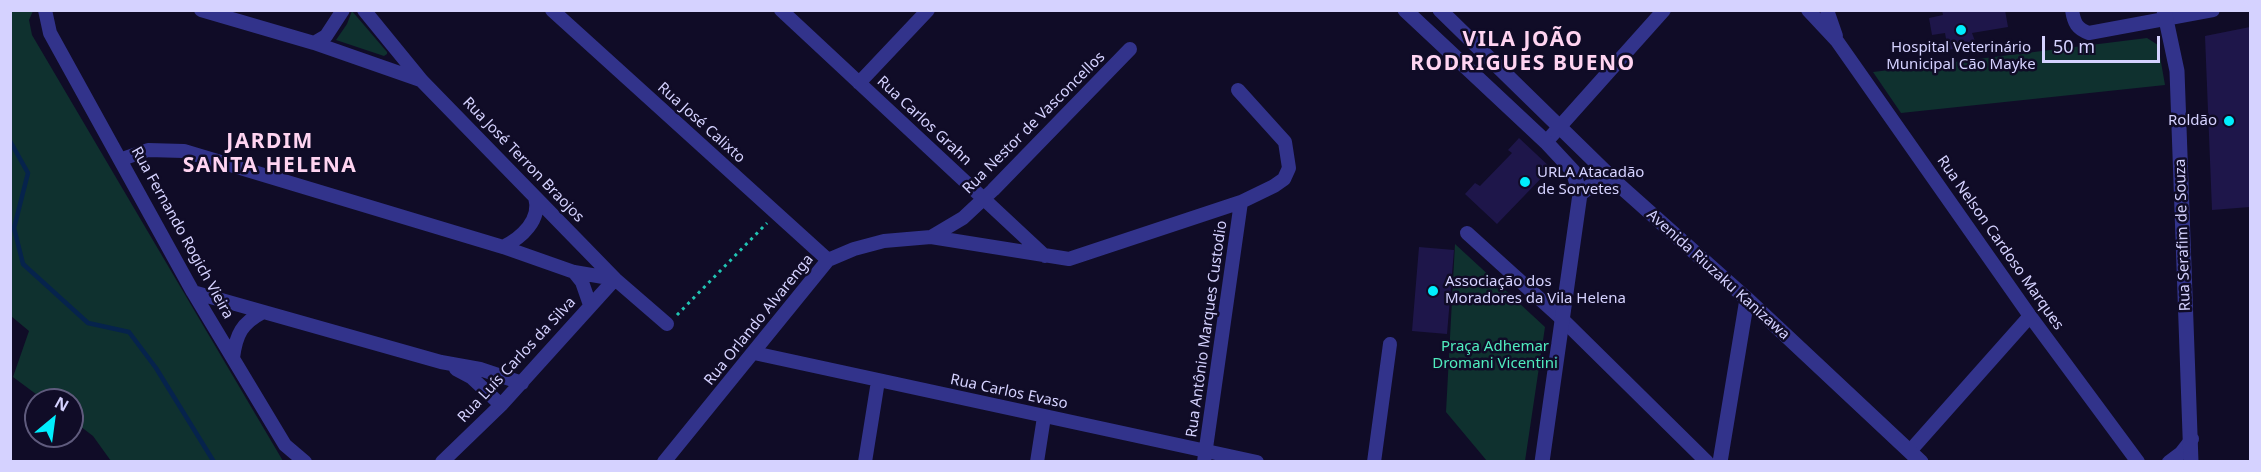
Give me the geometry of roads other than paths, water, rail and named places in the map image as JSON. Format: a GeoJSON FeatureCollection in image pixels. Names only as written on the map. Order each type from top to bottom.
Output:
{"type":"FeatureCollection","features":[{"type":"Feature","properties":{"kind":"street","name":"Rua Fernando Rogich Vieira"},"geometry":{"type":"LineString","coordinates":[[45,10],[50,33],[122,159],[193,292],[285,445],[305,462]]}},
{"type":"Feature","properties":{"kind":"street"},"geometry":{"type":"LineString","coordinates":[[201,10],[314,43],[422,81]]}},
{"type":"Feature","properties":{"kind":"street"},"geometry":{"type":"LineString","coordinates":[[314,43],[326,36],[343,10]]}},
{"type":"Feature","properties":{"kind":"street","name":"Rua José Terron Braojos"},"geometry":{"type":"LineString","coordinates":[[364,10],[422,81],[615,279],[667,324]]}},
{"type":"Feature","properties":{"kind":"street","name":"Rua José Calixto"},"geometry":{"type":"LineString","coordinates":[[552,10],[828,260]]}},
{"type":"Feature","properties":{"kind":"street","name":"Rua Carlos Grahn"},"geometry":{"type":"LineString","coordinates":[[781,10],[1045,256]]}},
{"type":"Feature","properties":{"kind":"street"},"geometry":{"type":"LineString","coordinates":[[859,84],[928,10]]}},
{"type":"Feature","properties":{"kind":"street"},"geometry":{"type":"LineString","coordinates":[[1405,10],[1546,142],[1573,171],[1580,194],[1542,462]]}},
{"type":"Feature","properties":{"kind":"street","name":"Avenida Riuzaku Kanizawa"},"geometry":{"type":"LineString","coordinates":[[1440,10],[1619,185],[1747,299],[1915,456]]}},
{"type":"Feature","properties":{"kind":"street"},"geometry":{"type":"LineString","coordinates":[[1546,142],[1664,10]]}},
{"type":"Feature","properties":{"kind":"street","name":"Rua Nelson Cardoso Marques"},"geometry":{"type":"LineString","coordinates":[[1808,10],[1838,41],[2030,316],[2138,462]]}},
{"type":"Feature","properties":{"kind":"street","name":"Rua Nelson Cardoso Marques"},"geometry":{"type":"LineString","coordinates":[[1827,10],[1838,41]]}},
{"type":"Feature","properties":{"kind":"street"},"geometry":{"type":"LineString","coordinates":[[2072,10],[2074,22],[2080,30],[2090,33],[2165,15],[2213,10]]}},
{"type":"Feature","properties":{"kind":"street","name":"Rua Serafim de Souza"},"geometry":{"type":"LineString","coordinates":[[2165,15],[2177,71],[2192,439],[2191,462]]}},
{"type":"Feature","properties":{"kind":"street","name":"Rua Nestor de Vasconcellos"},"geometry":{"type":"LineString","coordinates":[[931,237],[963,218],[984,199],[1130,49]]}},
{"type":"Feature","properties":{"kind":"street","name":"Rua Orlando Alvarenga"},"geometry":{"type":"LineString","coordinates":[[664,462],[828,260],[854,249],[884,241],[931,237],[1069,259],[1241,202],[1284,179],[1289,168],[1285,142],[1238,90]]}},
{"type":"Feature","properties":{"kind":"street"},"geometry":{"type":"LineString","coordinates":[[122,159],[148,150],[184,151],[503,247],[574,272],[615,279]]}},
{"type":"Feature","properties":{"kind":"street"},"geometry":{"type":"LineString","coordinates":[[1580,194],[1593,184],[1606,179],[1619,185]]}},
{"type":"Feature","properties":{"kind":"street"},"geometry":{"type":"LineString","coordinates":[[503,247],[517,239],[533,221],[538,204],[536,197]]}},
{"type":"Feature","properties":{"kind":"street","name":"Rua Antônio Marques Custodio"},"geometry":{"type":"LineString","coordinates":[[1205,455],[1241,202]]}},
{"type":"Feature","properties":{"kind":"street"},"geometry":{"type":"LineString","coordinates":[[1467,233],[1561,318],[1707,462]]}},
{"type":"Feature","properties":{"kind":"street"},"geometry":{"type":"LineString","coordinates":[[574,272],[582,282],[590,305]]}},
{"type":"Feature","properties":{"kind":"street","name":"Rua Luís Carlos da Silva"},"geometry":{"type":"LineString","coordinates":[[442,462],[522,383],[615,279]]}},
{"type":"Feature","properties":{"kind":"street"},"geometry":{"type":"LineString","coordinates":[[193,292],[441,362],[480,369],[522,383]]}},
{"type":"Feature","properties":{"kind":"street"},"geometry":{"type":"LineString","coordinates":[[1720,462],[1747,299]]}},
{"type":"Feature","properties":{"kind":"street"},"geometry":{"type":"LineString","coordinates":[[233,358],[237,334],[249,320],[263,312]]}},
{"type":"Feature","properties":{"kind":"street"},"geometry":{"type":"LineString","coordinates":[[1915,456],[2030,316]]}},
{"type":"Feature","properties":{"kind":"street"},"geometry":{"type":"LineString","coordinates":[[1374,462],[1390,344]]}},
{"type":"Feature","properties":{"kind":"street","name":"Rua Carlos Evaso"},"geometry":{"type":"LineString","coordinates":[[754,353],[1205,455],[1257,462]]}},
{"type":"Feature","properties":{"kind":"street"},"geometry":{"type":"LineString","coordinates":[[441,362],[471,377],[501,405]]}},
{"type":"Feature","properties":{"kind":"street"},"geometry":{"type":"LineString","coordinates":[[865,462],[878,381]]}},
{"type":"Feature","properties":{"kind":"street"},"geometry":{"type":"LineString","coordinates":[[1037,462],[1044,417]]}},
{"type":"Feature","properties":{"kind":"street"},"geometry":{"type":"LineString","coordinates":[[2169,462],[2181,453],[2192,439]]}},
{"type":"Feature","properties":{"kind":"waterway"},"geometry":{"type":"LineString","coordinates":[[10,141],[28,173],[14,228],[23,264],[88,323],[129,332],[156,368],[214,462]]}},
{"type":"Feature","properties":{"kind":"place","name":"Hospital Veterinário Municipal Cão Mayke"},"geometry":{"type":"Point","coordinates":[1961,30]}},
{"type":"Feature","properties":{"kind":"place","name":"Roldão"},"geometry":{"type":"Point","coordinates":[2229,121]}},
{"type":"Feature","properties":{"kind":"place","name":"URLA Atacadão de Sorvetes"},"geometry":{"type":"Point","coordinates":[1525,182]}},
{"type":"Feature","properties":{"kind":"place","name":"Associação dos Moradores da Vila Helena"},"geometry":{"type":"Point","coordinates":[1433,291]}},
{"type":"Feature","properties":{"kind":"district","name":"VILA JOÃO RODRIGUES BUENO"},"geometry":{"type":"Point","coordinates":[1523,52]}},
{"type":"Feature","properties":{"kind":"district","name":"JARDIM SANTA HELENA"},"geometry":{"type":"Point","coordinates":[270,154]}},
{"type":"Feature","properties":{"kind":"park label","name":"Praça Adhemar Dromani Vicentini"},"geometry":{"type":"Point","coordinates":[1495,356]}}]}
